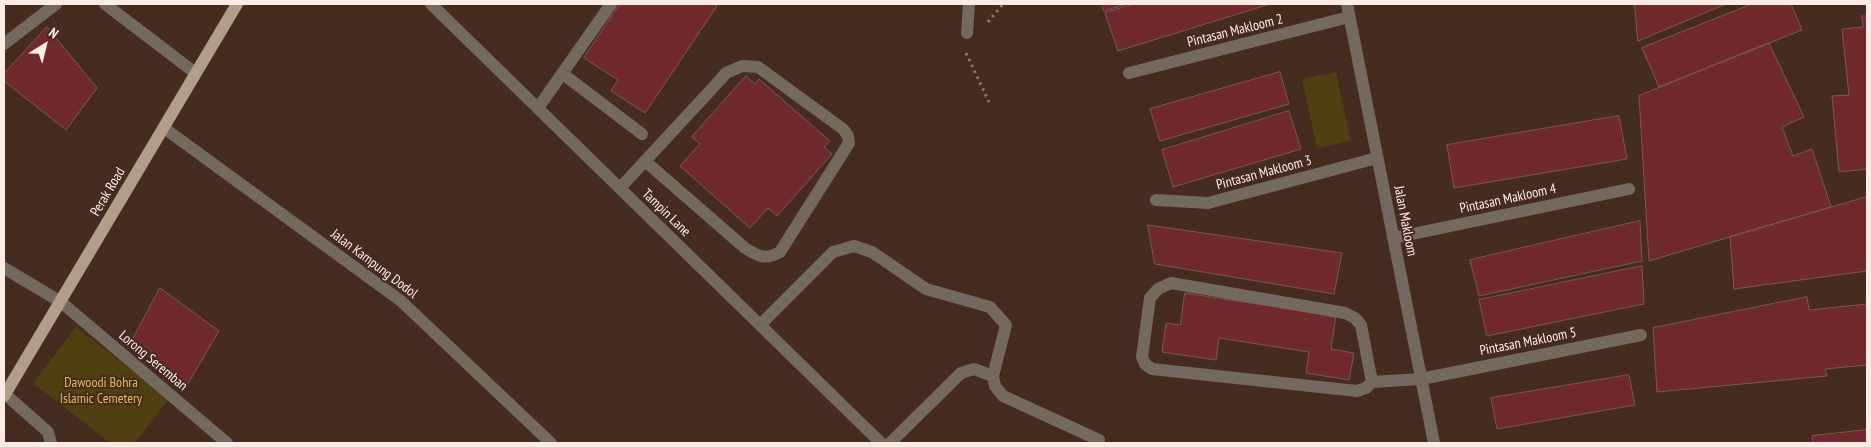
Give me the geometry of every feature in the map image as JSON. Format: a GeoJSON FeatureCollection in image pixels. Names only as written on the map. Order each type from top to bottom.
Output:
{"type":"FeatureCollection","features":[{"type":"Feature","properties":{"kind":"main road","name":"Perak Road"},"geometry":{"type":"LineString","coordinates":[[4,395],[164,128],[194,72],[237,4]]}},
{"type":"Feature","properties":{"kind":"street"},"geometry":{"type":"LineString","coordinates":[[4,44],[56,4]]}},
{"type":"Feature","properties":{"kind":"street"},"geometry":{"type":"LineString","coordinates":[[105,4],[194,72]]}},
{"type":"Feature","properties":{"kind":"street","name":"Tampin Lane"},"geometry":{"type":"LineString","coordinates":[[430,4],[881,443]]}},
{"type":"Feature","properties":{"kind":"street"},"geometry":{"type":"LineString","coordinates":[[538,108],[611,4]]}},
{"type":"Feature","properties":{"kind":"street"},"geometry":{"type":"LineString","coordinates":[[967,33],[969,4]]}},
{"type":"Feature","properties":{"kind":"street","name":"Jalan Makloom"},"geometry":{"type":"LineString","coordinates":[[1347,4],[1434,443]]}},
{"type":"Feature","properties":{"kind":"street","name":"Pintasan Makloom 2"},"geometry":{"type":"LineString","coordinates":[[1129,73],[1349,17]]}},
{"type":"Feature","properties":{"kind":"street"},"geometry":{"type":"LineString","coordinates":[[620,188],[726,73],[742,66],[758,67],[775,77],[843,129],[848,136],[849,143],[780,252],[770,258],[759,258],[745,248],[645,161]]}},
{"type":"Feature","properties":{"kind":"street"},"geometry":{"type":"LineString","coordinates":[[563,74],[642,134]]}},
{"type":"Feature","properties":{"kind":"street","name":"Jalan Kampung Dodol"},"geometry":{"type":"LineString","coordinates":[[164,128],[401,301],[551,443]]}},
{"type":"Feature","properties":{"kind":"street","name":"Pintasan Makloom 3"},"geometry":{"type":"LineString","coordinates":[[1156,200],[1208,203],[1377,158]]}},
{"type":"Feature","properties":{"kind":"street","name":"Pintasan Makloom 4"},"geometry":{"type":"LineString","coordinates":[[1393,238],[1629,189]]}},
{"type":"Feature","properties":{"kind":"street"},"geometry":{"type":"LineString","coordinates":[[760,325],[834,252],[854,246],[872,252],[926,289],[990,307],[1006,325],[993,376],[995,386],[1003,396],[1099,440]]}},
{"type":"Feature","properties":{"kind":"street","name":"Lorong Seremban"},"geometry":{"type":"LineString","coordinates":[[4,268],[61,302],[227,443]]}},
{"type":"Feature","properties":{"kind":"street","name":"Pintasan Makloom 5"},"geometry":{"type":"LineString","coordinates":[[1372,382],[1360,325],[1355,318],[1345,313],[1171,282],[1158,289],[1150,298],[1142,357],[1152,369],[1357,391],[1366,388],[1372,382],[1421,379],[1640,335]]}},
{"type":"Feature","properties":{"kind":"street"},"geometry":{"type":"LineString","coordinates":[[890,443],[961,373],[974,369],[993,376]]}},
{"type":"Feature","properties":{"kind":"street"},"geometry":{"type":"LineString","coordinates":[[4,395],[48,432],[51,443]]}},
{"type":"Feature","properties":{"kind":"path"},"geometry":{"type":"LineString","coordinates":[[967,33],[966,52],[989,102]]}},
{"type":"Feature","properties":{"kind":"green space"},"geometry":{"type":"Polygon","coordinates":[[[1336,72],[1351,141],[1317,148],[1302,79],[1336,72]]]}},
{"type":"Feature","properties":{"kind":"green space","name":"Dawoodi Bohra Islamic Cemetery"},"geometry":{"type":"Polygon","coordinates":[[[76,327],[169,399],[135,443],[110,443],[33,383],[76,327]]]}},
{"type":"Feature","properties":{"kind":"building"},"geometry":{"type":"Polygon","coordinates":[[[620,4],[714,4],[717,6],[645,113],[611,91],[618,80],[584,58],[620,4]]]}},
{"type":"Feature","properties":{"kind":"building"},"geometry":{"type":"Polygon","coordinates":[[[1102,4],[1127,4],[1104,11],[1102,4]]]}},
{"type":"Feature","properties":{"kind":"building"},"geometry":{"type":"Polygon","coordinates":[[[1134,4],[1270,4],[1118,51],[1105,13],[1134,4]]]}},
{"type":"Feature","properties":{"kind":"building"},"geometry":{"type":"Polygon","coordinates":[[[1635,4],[1726,4],[1638,41],[1635,4]]]}},
{"type":"Feature","properties":{"kind":"building"},"geometry":{"type":"Polygon","coordinates":[[[1752,4],[1791,4],[1802,30],[1659,87],[1642,48],[1752,4]]]}},
{"type":"Feature","properties":{"kind":"building"},"geometry":{"type":"Polygon","coordinates":[[[1862,16],[1867,16],[1867,169],[1839,172],[1832,96],[1849,95],[1842,29],[1863,27],[1862,16]]]}},
{"type":"Feature","properties":{"kind":"building"},"geometry":{"type":"Polygon","coordinates":[[[47,27],[97,88],[66,130],[4,81],[4,74],[47,27]]]}},
{"type":"Feature","properties":{"kind":"building"},"geometry":{"type":"Polygon","coordinates":[[[1769,43],[1804,117],[1782,127],[1793,156],[1812,149],[1831,207],[1649,261],[1639,96],[1769,43]]]}},
{"type":"Feature","properties":{"kind":"building"},"geometry":{"type":"Polygon","coordinates":[[[1280,72],[1289,104],[1160,141],[1150,109],[1280,72]]]}},
{"type":"Feature","properties":{"kind":"building"},"geometry":{"type":"Polygon","coordinates":[[[746,76],[755,84],[759,79],[830,141],[824,147],[832,154],[777,216],[768,208],[750,228],[680,166],[700,144],[692,137],[746,76]]]}},
{"type":"Feature","properties":{"kind":"building"},"geometry":{"type":"Polygon","coordinates":[[[1289,111],[1301,149],[1173,187],[1162,150],[1289,111]]]}},
{"type":"Feature","properties":{"kind":"building"},"geometry":{"type":"Polygon","coordinates":[[[1619,116],[1627,159],[1454,188],[1447,145],[1619,116]]]}},
{"type":"Feature","properties":{"kind":"building"},"geometry":{"type":"Polygon","coordinates":[[[1867,197],[1867,271],[1734,289],[1730,237],[1867,197]]]}},
{"type":"Feature","properties":{"kind":"building"},"geometry":{"type":"Polygon","coordinates":[[[1640,221],[1642,261],[1479,296],[1470,260],[1640,221]]]}},
{"type":"Feature","properties":{"kind":"building"},"geometry":{"type":"Polygon","coordinates":[[[1148,225],[1342,253],[1334,294],[1155,264],[1148,225]]]}},
{"type":"Feature","properties":{"kind":"building"},"geometry":{"type":"Polygon","coordinates":[[[1642,266],[1644,304],[1487,336],[1479,300],[1642,266]]]}},
{"type":"Feature","properties":{"kind":"building"},"geometry":{"type":"Polygon","coordinates":[[[160,288],[219,331],[186,387],[132,341],[160,288]]]}},
{"type":"Feature","properties":{"kind":"building"},"geometry":{"type":"Polygon","coordinates":[[[1185,293],[1336,316],[1331,349],[1354,353],[1349,380],[1306,373],[1309,352],[1219,338],[1216,360],[1162,352],[1166,323],[1180,325],[1185,293]]]}},
{"type":"Feature","properties":{"kind":"building"},"geometry":{"type":"Polygon","coordinates":[[[1807,297],[1809,310],[1867,304],[1867,365],[1825,369],[1827,376],[1657,392],[1653,328],[1807,297]]]}},
{"type":"Feature","properties":{"kind":"building"},"geometry":{"type":"Polygon","coordinates":[[[1629,375],[1635,405],[1497,429],[1491,398],[1629,375]]]}},
{"type":"Feature","properties":{"kind":"building"},"geometry":{"type":"Polygon","coordinates":[[[1867,430],[1867,443],[1813,443],[1812,436],[1867,430]]]}}]}
